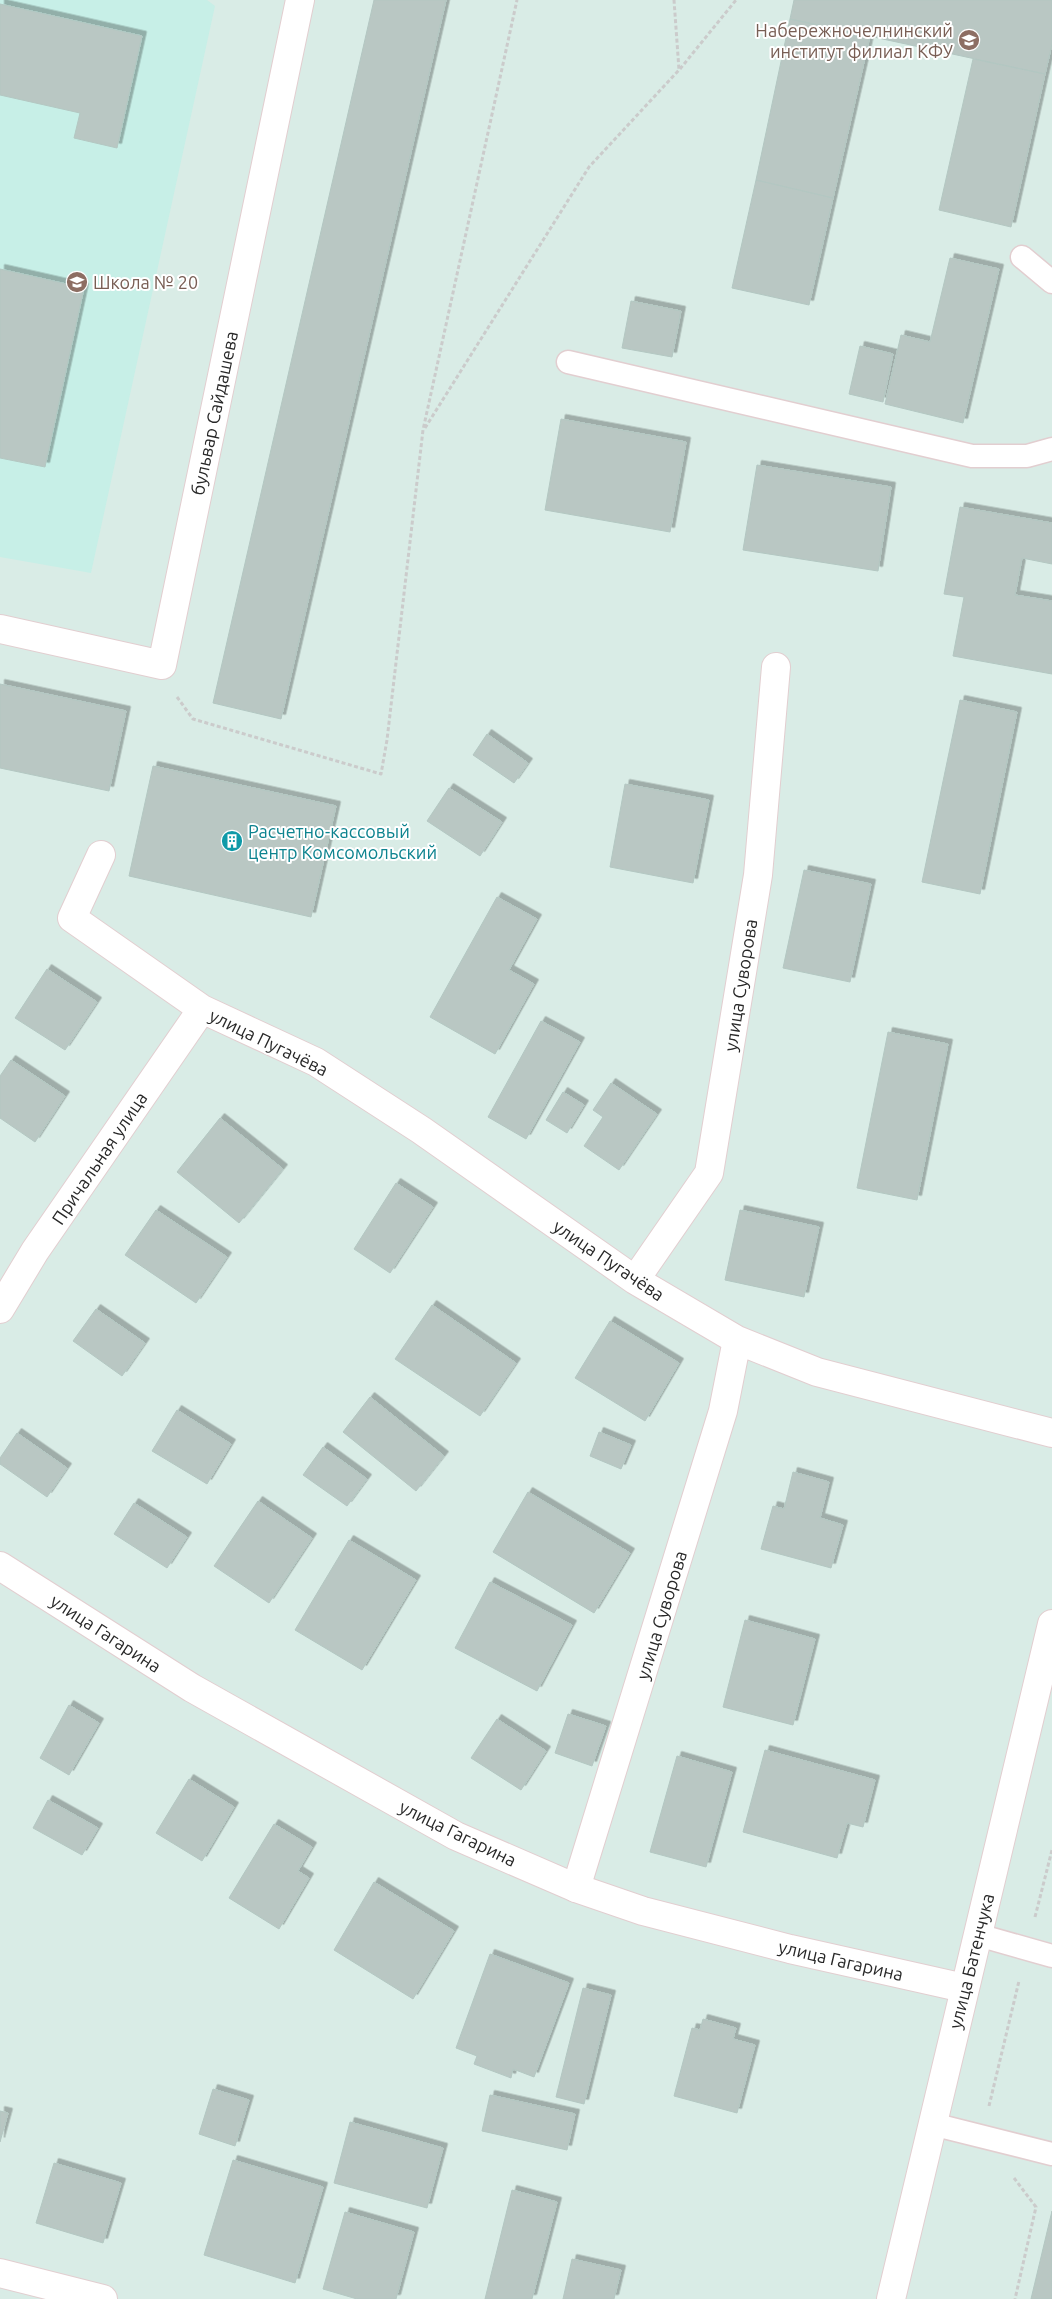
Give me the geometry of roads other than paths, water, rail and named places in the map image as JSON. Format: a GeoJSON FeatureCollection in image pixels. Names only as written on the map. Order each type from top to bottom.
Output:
{"type":"FeatureCollection","features":[{"type":"Feature","properties":{"kind":"street","name":"бульвар Сайдашева"},"geometry":{"type":"LineString","coordinates":[[0,629],[162,665],[300,0]]}},
{"type":"Feature","properties":{"kind":"street","name":"улица Суворова"},"geometry":{"type":"LineString","coordinates":[[636,1280],[709,1173],[758,875],[776,667]]}},
{"type":"Feature","properties":{"kind":"street","name":"улица Пугачёва"},"geometry":{"type":"LineString","coordinates":[[100,855],[72,918],[202,1008],[316,1062],[421,1130],[636,1280],[736,1340],[817,1372],[1052,1434]]}},
{"type":"Feature","properties":{"kind":"street","name":"Причальная улица"},"geometry":{"type":"LineString","coordinates":[[0,1309],[35,1251],[202,1008]]}},
{"type":"Feature","properties":{"kind":"street","name":"улица Суворова"},"geometry":{"type":"LineString","coordinates":[[576,1888],[724,1411],[736,1340]]}},
{"type":"Feature","properties":{"kind":"street","name":"улица Гагарина"},"geometry":{"type":"LineString","coordinates":[[0,1566],[192,1688],[456,1836],[576,1888],[652,1914],[790,1949],[964,1988]]}},
{"type":"Feature","properties":{"kind":"street","name":"улица Батенчука"},"geometry":{"type":"LineString","coordinates":[[891,2299],[1052,1624]]}},
{"type":"Feature","properties":{"kind":"street"},"geometry":{"type":"LineString","coordinates":[[0,2273],[103,2299]]}},
{"type":"Feature","properties":{"kind":"lane"},"geometry":{"type":"LineString","coordinates":[[1022,257],[1052,282]]}},
{"type":"Feature","properties":{"kind":"lane"},"geometry":{"type":"LineString","coordinates":[[568,362],[972,456],[1027,456],[1052,449]]}},
{"type":"Feature","properties":{"kind":"lane"},"geometry":{"type":"LineString","coordinates":[[978,1936],[1052,1956]]}},
{"type":"Feature","properties":{"kind":"lane"},"geometry":{"type":"LineString","coordinates":[[932,2124],[1052,2154]]}},
{"type":"Feature","properties":{"kind":"place","name":"Набережночелнинский институт филиал КФУ"},"geometry":{"type":"Point","coordinates":[969,40]}},
{"type":"Feature","properties":{"kind":"place","name":"Школа № 20"},"geometry":{"type":"Point","coordinates":[77,282]}},
{"type":"Feature","properties":{"kind":"place","name":"Расчетно-кассовый центр Комсомольский"},"geometry":{"type":"Point","coordinates":[232,841]}}]}
